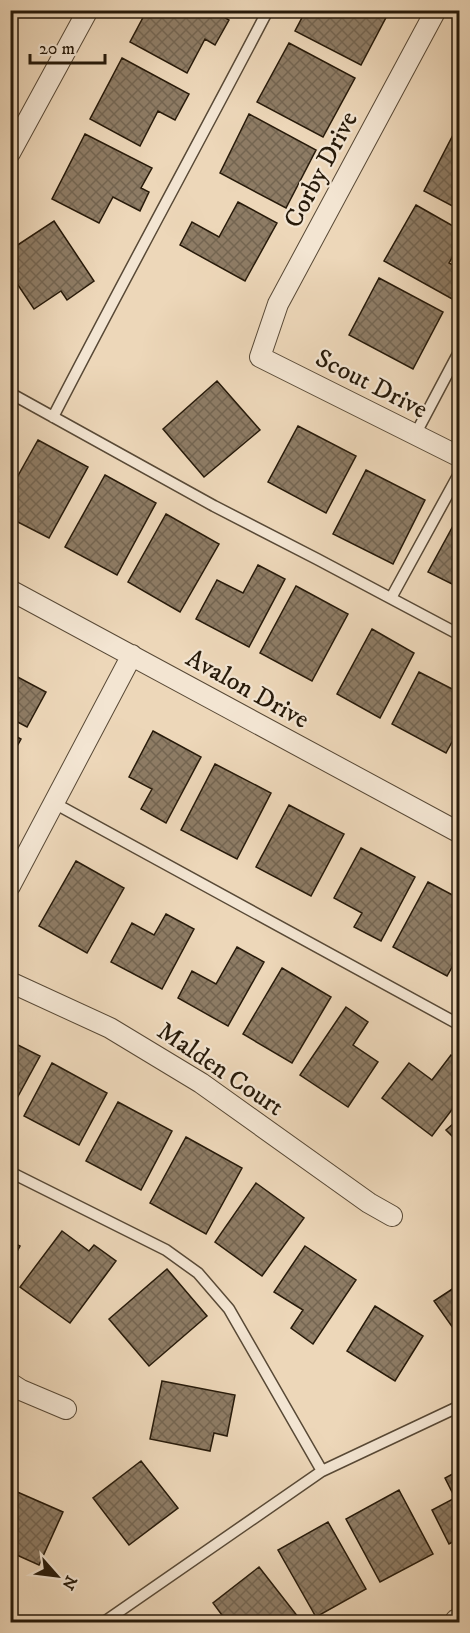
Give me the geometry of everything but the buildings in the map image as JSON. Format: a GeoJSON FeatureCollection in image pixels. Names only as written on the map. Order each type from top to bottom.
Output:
{"type":"FeatureCollection","features":[{"type":"Feature","properties":{"kind":"street"},"geometry":{"type":"LineString","coordinates":[[10,153],[88,10]]}},
{"type":"Feature","properties":{"kind":"street","name":"Corby Drive"},"geometry":{"type":"LineString","coordinates":[[260,357],[278,304],[436,10]]}},
{"type":"Feature","properties":{"kind":"street","name":"Scout Drive"},"geometry":{"type":"LineString","coordinates":[[260,357],[459,457]]}},
{"type":"Feature","properties":{"kind":"street","name":"Avalon Drive"},"geometry":{"type":"LineString","coordinates":[[10,590],[459,833]]}},
{"type":"Feature","properties":{"kind":"street"},"geometry":{"type":"LineString","coordinates":[[10,886],[132,655]]}},
{"type":"Feature","properties":{"kind":"street","name":"Malden Court"},"geometry":{"type":"LineString","coordinates":[[10,982],[110,1028],[201,1083],[369,1203],[392,1215]]}},
{"type":"Feature","properties":{"kind":"street"},"geometry":{"type":"LineString","coordinates":[[10,1383],[21,1390],[66,1408]]}},
{"type":"Feature","properties":{"kind":"lane"},"geometry":{"type":"LineString","coordinates":[[53,417],[268,10]]}},
{"type":"Feature","properties":{"kind":"lane"},"geometry":{"type":"LineString","coordinates":[[415,435],[459,351]]}},
{"type":"Feature","properties":{"kind":"lane"},"geometry":{"type":"LineString","coordinates":[[10,393],[214,506],[459,635]]}},
{"type":"Feature","properties":{"kind":"lane"},"geometry":{"type":"LineString","coordinates":[[391,598],[459,472]]}},
{"type":"Feature","properties":{"kind":"lane"},"geometry":{"type":"LineString","coordinates":[[54,803],[459,1025]]}},
{"type":"Feature","properties":{"kind":"lane"},"geometry":{"type":"LineString","coordinates":[[10,1172],[166,1250],[198,1273],[229,1309],[322,1471]]}},
{"type":"Feature","properties":{"kind":"lane"},"geometry":{"type":"LineString","coordinates":[[104,1623],[322,1471],[459,1406]]}}]}
